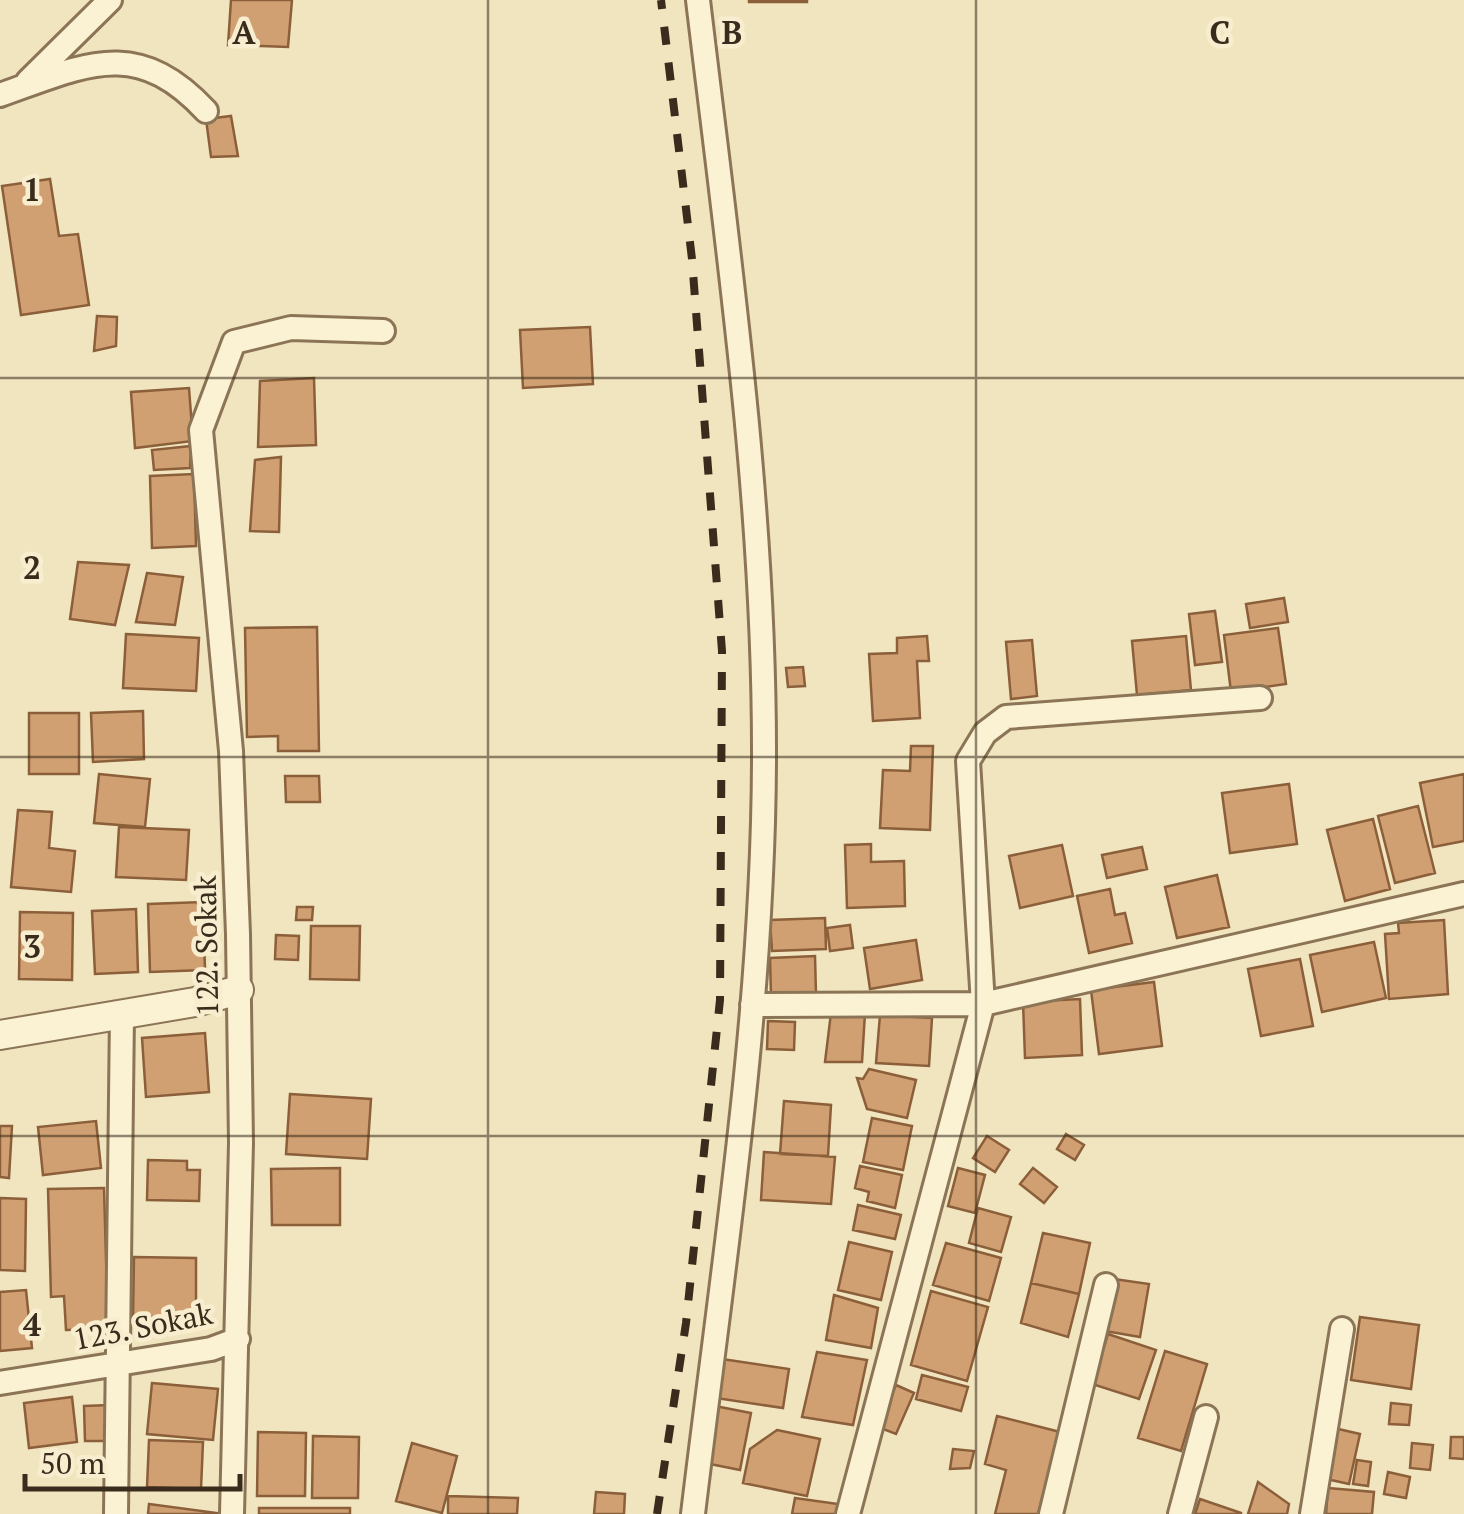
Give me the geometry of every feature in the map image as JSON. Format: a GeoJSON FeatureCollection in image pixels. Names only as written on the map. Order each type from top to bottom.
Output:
{"type":"FeatureCollection","features":[{"type":"Feature","properties":{"kind":"street"},"geometry":{"type":"LineString","coordinates":[[11,91],[110,0]]}},
{"type":"Feature","properties":{"kind":"street"},"geometry":{"type":"LineString","coordinates":[[694,1514],[750,1066],[764,762],[756,492],[698,0]]}},
{"type":"Feature","properties":{"kind":"street"},"geometry":{"type":"LineString","coordinates":[[11,91],[80,66],[136,62],[180,83],[206,111]]}},
{"type":"Feature","properties":{"kind":"street","name":"122. Sokak"},"geometry":{"type":"LineString","coordinates":[[232,1514],[238,1340],[239,990],[231,751],[202,430],[234,342],[291,328],[383,331]]}},
{"type":"Feature","properties":{"kind":"street"},"geometry":{"type":"LineString","coordinates":[[848,1514],[983,1004],[968,761],[984,733],[1006,717],[1260,698]]}},
{"type":"Feature","properties":{"kind":"street"},"geometry":{"type":"LineString","coordinates":[[752,1005],[983,1004],[1464,894]]}},
{"type":"Feature","properties":{"kind":"street"},"geometry":{"type":"LineString","coordinates":[[0,1034],[239,990]]}},
{"type":"Feature","properties":{"kind":"street"},"geometry":{"type":"LineString","coordinates":[[116,1514],[122,1014]]}},
{"type":"Feature","properties":{"kind":"street"},"geometry":{"type":"LineString","coordinates":[[1051,1514],[1106,1285]]}},
{"type":"Feature","properties":{"kind":"street"},"geometry":{"type":"LineString","coordinates":[[1312,1514],[1342,1329]]}},
{"type":"Feature","properties":{"kind":"street","name":"123. Sokak"},"geometry":{"type":"LineString","coordinates":[[0,1382],[211,1348],[238,1340]]}},
{"type":"Feature","properties":{"kind":"street"},"geometry":{"type":"LineString","coordinates":[[1180,1514],[1206,1417]]}},
{"type":"Feature","properties":{"kind":"building"},"geometry":{"type":"Polygon","coordinates":[[[231,0],[292,0],[288,47],[228,45],[231,0]]]}},
{"type":"Feature","properties":{"kind":"building"},"geometry":{"type":"Polygon","coordinates":[[[807,0],[807,2],[749,2],[807,0]]]}},
{"type":"Feature","properties":{"kind":"building"},"geometry":{"type":"Polygon","coordinates":[[[231,116],[238,156],[211,157],[206,119],[231,116]]]}},
{"type":"Feature","properties":{"kind":"building"},"geometry":{"type":"Polygon","coordinates":[[[50,179],[59,236],[78,234],[89,305],[21,315],[2,186],[50,179]]]}},
{"type":"Feature","properties":{"kind":"building"},"geometry":{"type":"Polygon","coordinates":[[[97,316],[117,317],[116,346],[94,351],[97,316]]]}},
{"type":"Feature","properties":{"kind":"building"},"geometry":{"type":"Polygon","coordinates":[[[590,327],[593,384],[523,388],[520,330],[590,327]]]}},
{"type":"Feature","properties":{"kind":"building"},"geometry":{"type":"Polygon","coordinates":[[[314,378],[316,445],[258,447],[260,381],[314,378]]]}},
{"type":"Feature","properties":{"kind":"building"},"geometry":{"type":"Polygon","coordinates":[[[189,388],[193,441],[135,448],[131,392],[189,388]]]}},
{"type":"Feature","properties":{"kind":"building"},"geometry":{"type":"Polygon","coordinates":[[[191,446],[190,468],[154,470],[152,450],[191,446]]]}},
{"type":"Feature","properties":{"kind":"building"},"geometry":{"type":"Polygon","coordinates":[[[281,457],[279,532],[250,531],[255,460],[281,457]]]}},
{"type":"Feature","properties":{"kind":"building"},"geometry":{"type":"Polygon","coordinates":[[[194,474],[196,546],[152,548],[150,476],[194,474]]]}},
{"type":"Feature","properties":{"kind":"building"},"geometry":{"type":"Polygon","coordinates":[[[78,562],[129,565],[115,625],[70,619],[78,562]]]}},
{"type":"Feature","properties":{"kind":"building"},"geometry":{"type":"Polygon","coordinates":[[[147,573],[183,577],[175,625],[136,622],[147,573]]]}},
{"type":"Feature","properties":{"kind":"building"},"geometry":{"type":"Polygon","coordinates":[[[1284,598],[1288,622],[1250,628],[1246,604],[1284,598]]]}},
{"type":"Feature","properties":{"kind":"building"},"geometry":{"type":"Polygon","coordinates":[[[1215,611],[1222,662],[1195,665],[1189,614],[1215,611]]]}},
{"type":"Feature","properties":{"kind":"building"},"geometry":{"type":"Polygon","coordinates":[[[317,627],[319,751],[278,751],[278,736],[247,737],[245,628],[317,627]]]}},
{"type":"Feature","properties":{"kind":"building"},"geometry":{"type":"Polygon","coordinates":[[[1278,628],[1286,684],[1231,692],[1224,635],[1278,628]]]}},
{"type":"Feature","properties":{"kind":"building"},"geometry":{"type":"Polygon","coordinates":[[[126,634],[199,638],[196,691],[123,688],[126,634]]]}},
{"type":"Feature","properties":{"kind":"building"},"geometry":{"type":"Polygon","coordinates":[[[927,636],[929,661],[917,661],[920,718],[873,721],[869,654],[897,653],[897,638],[927,636]]]}},
{"type":"Feature","properties":{"kind":"building"},"geometry":{"type":"Polygon","coordinates":[[[1186,636],[1191,690],[1137,695],[1132,641],[1186,636]]]}},
{"type":"Feature","properties":{"kind":"building"},"geometry":{"type":"Polygon","coordinates":[[[1032,640],[1037,696],[1011,699],[1006,642],[1032,640]]]}},
{"type":"Feature","properties":{"kind":"building"},"geometry":{"type":"Polygon","coordinates":[[[803,667],[805,686],[788,687],[786,668],[803,667]]]}},
{"type":"Feature","properties":{"kind":"building"},"geometry":{"type":"Polygon","coordinates":[[[143,711],[144,759],[93,762],[91,713],[143,711]]]}},
{"type":"Feature","properties":{"kind":"building"},"geometry":{"type":"Polygon","coordinates":[[[29,713],[79,713],[79,774],[29,774],[29,713]]]}},
{"type":"Feature","properties":{"kind":"building"},"geometry":{"type":"Polygon","coordinates":[[[911,746],[933,746],[930,830],[880,828],[883,770],[910,771],[911,746]]]}},
{"type":"Feature","properties":{"kind":"building"},"geometry":{"type":"Polygon","coordinates":[[[99,774],[150,779],[145,827],[94,823],[99,774]]]}},
{"type":"Feature","properties":{"kind":"building"},"geometry":{"type":"Polygon","coordinates":[[[1464,774],[1464,841],[1433,847],[1420,783],[1464,774]]]}},
{"type":"Feature","properties":{"kind":"building"},"geometry":{"type":"Polygon","coordinates":[[[285,776],[319,776],[320,802],[286,802],[285,776]]]}},
{"type":"Feature","properties":{"kind":"building"},"geometry":{"type":"Polygon","coordinates":[[[1289,784],[1297,844],[1230,853],[1222,793],[1289,784]]]}},
{"type":"Feature","properties":{"kind":"building"},"geometry":{"type":"Polygon","coordinates":[[[1418,806],[1435,873],[1395,883],[1378,816],[1418,806]]]}},
{"type":"Feature","properties":{"kind":"building"},"geometry":{"type":"Polygon","coordinates":[[[18,810],[52,812],[49,848],[75,851],[71,892],[11,887],[18,810]]]}},
{"type":"Feature","properties":{"kind":"building"},"geometry":{"type":"Polygon","coordinates":[[[1373,819],[1390,889],[1345,901],[1327,830],[1373,819]]]}},
{"type":"Feature","properties":{"kind":"building"},"geometry":{"type":"Polygon","coordinates":[[[119,827],[189,830],[186,880],[116,877],[119,827]]]}},
{"type":"Feature","properties":{"kind":"building"},"geometry":{"type":"Polygon","coordinates":[[[871,844],[871,862],[904,861],[905,906],[847,908],[845,845],[871,844]]]}},
{"type":"Feature","properties":{"kind":"building"},"geometry":{"type":"Polygon","coordinates":[[[1062,845],[1073,896],[1020,908],[1009,856],[1062,845]]]}},
{"type":"Feature","properties":{"kind":"building"},"geometry":{"type":"Polygon","coordinates":[[[1142,847],[1147,869],[1107,878],[1102,855],[1142,847]]]}},
{"type":"Feature","properties":{"kind":"building"},"geometry":{"type":"Polygon","coordinates":[[[1217,875],[1229,927],[1177,938],[1165,887],[1217,875]]]}},
{"type":"Feature","properties":{"kind":"building"},"geometry":{"type":"Polygon","coordinates":[[[1110,889],[1115,915],[1125,913],[1132,943],[1089,953],[1077,896],[1110,889]]]}},
{"type":"Feature","properties":{"kind":"building"},"geometry":{"type":"Polygon","coordinates":[[[203,902],[205,970],[150,972],[148,904],[203,902]]]}},
{"type":"Feature","properties":{"kind":"building"},"geometry":{"type":"Polygon","coordinates":[[[297,907],[313,907],[312,920],[296,920],[297,907]]]}},
{"type":"Feature","properties":{"kind":"building"},"geometry":{"type":"Polygon","coordinates":[[[136,909],[138,972],[95,974],[92,911],[136,909]]]}},
{"type":"Feature","properties":{"kind":"building"},"geometry":{"type":"Polygon","coordinates":[[[20,912],[73,913],[72,980],[19,979],[20,912]]]}},
{"type":"Feature","properties":{"kind":"building"},"geometry":{"type":"Polygon","coordinates":[[[825,918],[826,949],[772,951],[770,920],[825,918]]]}},
{"type":"Feature","properties":{"kind":"building"},"geometry":{"type":"Polygon","coordinates":[[[1444,920],[1448,994],[1389,999],[1385,934],[1399,933],[1398,923],[1444,920]]]}},
{"type":"Feature","properties":{"kind":"building"},"geometry":{"type":"Polygon","coordinates":[[[850,925],[853,948],[830,951],[827,928],[850,925]]]}},
{"type":"Feature","properties":{"kind":"building"},"geometry":{"type":"Polygon","coordinates":[[[311,926],[360,926],[359,980],[310,979],[311,926]]]}},
{"type":"Feature","properties":{"kind":"building"},"geometry":{"type":"Polygon","coordinates":[[[276,935],[299,936],[298,960],[275,959],[276,935]]]}},
{"type":"Feature","properties":{"kind":"building"},"geometry":{"type":"Polygon","coordinates":[[[916,940],[922,980],[870,989],[864,948],[916,940]]]}},
{"type":"Feature","properties":{"kind":"building"},"geometry":{"type":"Polygon","coordinates":[[[1374,942],[1386,998],[1322,1012],[1310,955],[1374,942]]]}},
{"type":"Feature","properties":{"kind":"building"},"geometry":{"type":"Polygon","coordinates":[[[815,956],[816,994],[771,996],[770,958],[815,956]]]}},
{"type":"Feature","properties":{"kind":"building"},"geometry":{"type":"Polygon","coordinates":[[[1300,959],[1313,1026],[1261,1036],[1248,969],[1300,959]]]}},
{"type":"Feature","properties":{"kind":"building"},"geometry":{"type":"Polygon","coordinates":[[[1154,982],[1162,1046],[1099,1054],[1091,990],[1154,982]]]}},
{"type":"Feature","properties":{"kind":"building"},"geometry":{"type":"Polygon","coordinates":[[[1080,999],[1082,1055],[1025,1058],[1023,1002],[1080,999]]]}},
{"type":"Feature","properties":{"kind":"building"},"geometry":{"type":"Polygon","coordinates":[[[831,1013],[865,1013],[862,1062],[825,1062],[831,1013]]]}},
{"type":"Feature","properties":{"kind":"building"},"geometry":{"type":"Polygon","coordinates":[[[880,1015],[932,1018],[929,1066],[876,1063],[880,1015]]]}},
{"type":"Feature","properties":{"kind":"building"},"geometry":{"type":"Polygon","coordinates":[[[768,1021],[795,1022],[794,1050],[767,1049],[768,1021]]]}},
{"type":"Feature","properties":{"kind":"building"},"geometry":{"type":"Polygon","coordinates":[[[205,1033],[209,1092],[146,1097],[142,1038],[205,1033]]]}},
{"type":"Feature","properties":{"kind":"building"},"geometry":{"type":"Polygon","coordinates":[[[869,1069],[916,1080],[907,1118],[867,1109],[857,1078],[863,1079],[869,1069]]]}},
{"type":"Feature","properties":{"kind":"building"},"geometry":{"type":"Polygon","coordinates":[[[290,1094],[371,1099],[367,1159],[286,1154],[290,1094]]]}},
{"type":"Feature","properties":{"kind":"building"},"geometry":{"type":"Polygon","coordinates":[[[784,1101],[831,1105],[828,1156],[780,1154],[784,1101]]]}},
{"type":"Feature","properties":{"kind":"building"},"geometry":{"type":"Polygon","coordinates":[[[872,1118],[912,1126],[903,1170],[863,1162],[872,1118]]]}},
{"type":"Feature","properties":{"kind":"building"},"geometry":{"type":"Polygon","coordinates":[[[96,1121],[101,1168],[43,1175],[38,1127],[96,1121]]]}},
{"type":"Feature","properties":{"kind":"building"},"geometry":{"type":"Polygon","coordinates":[[[0,1126],[12,1126],[9,1178],[0,1177],[0,1126]]]}},
{"type":"Feature","properties":{"kind":"building"},"geometry":{"type":"Polygon","coordinates":[[[1066,1134],[1084,1145],[1075,1160],[1057,1149],[1066,1134]]]}},
{"type":"Feature","properties":{"kind":"building"},"geometry":{"type":"Polygon","coordinates":[[[987,1136],[1009,1150],[995,1172],[973,1158],[987,1136]]]}},
{"type":"Feature","properties":{"kind":"building"},"geometry":{"type":"Polygon","coordinates":[[[764,1152],[835,1157],[831,1204],[761,1200],[764,1152]]]}},
{"type":"Feature","properties":{"kind":"building"},"geometry":{"type":"Polygon","coordinates":[[[148,1160],[187,1161],[187,1170],[200,1170],[199,1201],[147,1200],[148,1160]]]}},
{"type":"Feature","properties":{"kind":"building"},"geometry":{"type":"Polygon","coordinates":[[[860,1166],[902,1175],[895,1208],[867,1201],[869,1192],[855,1188],[860,1166]]]}},
{"type":"Feature","properties":{"kind":"building"},"geometry":{"type":"Polygon","coordinates":[[[340,1168],[340,1225],[272,1225],[271,1169],[340,1168]]]}},
{"type":"Feature","properties":{"kind":"building"},"geometry":{"type":"Polygon","coordinates":[[[958,1168],[985,1175],[975,1213],[948,1206],[958,1168]]]}},
{"type":"Feature","properties":{"kind":"building"},"geometry":{"type":"Polygon","coordinates":[[[1033,1168],[1057,1187],[1044,1203],[1020,1184],[1033,1168]]]}},
{"type":"Feature","properties":{"kind":"building"},"geometry":{"type":"Polygon","coordinates":[[[104,1188],[108,1329],[66,1330],[64,1296],[51,1297],[48,1189],[104,1188]]]}},
{"type":"Feature","properties":{"kind":"building"},"geometry":{"type":"Polygon","coordinates":[[[0,1198],[26,1199],[25,1271],[0,1270],[0,1198]]]}},
{"type":"Feature","properties":{"kind":"building"},"geometry":{"type":"Polygon","coordinates":[[[858,1205],[901,1215],[895,1239],[853,1230],[858,1205]]]}},
{"type":"Feature","properties":{"kind":"building"},"geometry":{"type":"Polygon","coordinates":[[[978,1208],[1011,1217],[1001,1252],[969,1243],[978,1208]]]}},
{"type":"Feature","properties":{"kind":"building"},"geometry":{"type":"Polygon","coordinates":[[[1043,1233],[1090,1243],[1079,1294],[1031,1283],[1043,1233]]]}},
{"type":"Feature","properties":{"kind":"building"},"geometry":{"type":"Polygon","coordinates":[[[849,1242],[892,1252],[881,1300],[838,1290],[849,1242]]]}},
{"type":"Feature","properties":{"kind":"building"},"geometry":{"type":"Polygon","coordinates":[[[946,1243],[1001,1258],[989,1301],[933,1285],[946,1243]]]}},
{"type":"Feature","properties":{"kind":"building"},"geometry":{"type":"Polygon","coordinates":[[[134,1257],[196,1258],[196,1317],[133,1317],[134,1257]]]}},
{"type":"Feature","properties":{"kind":"building"},"geometry":{"type":"Polygon","coordinates":[[[1114,1279],[1149,1284],[1140,1337],[1105,1331],[1114,1279]]]}},
{"type":"Feature","properties":{"kind":"building"},"geometry":{"type":"Polygon","coordinates":[[[1031,1283],[1079,1294],[1068,1337],[1021,1323],[1031,1283]]]}},
{"type":"Feature","properties":{"kind":"building"},"geometry":{"type":"Polygon","coordinates":[[[26,1290],[32,1348],[0,1351],[0,1292],[26,1290]]]}},
{"type":"Feature","properties":{"kind":"building"},"geometry":{"type":"Polygon","coordinates":[[[931,1291],[988,1307],[967,1381],[911,1365],[931,1291]]]}},
{"type":"Feature","properties":{"kind":"building"},"geometry":{"type":"Polygon","coordinates":[[[834,1295],[878,1308],[871,1348],[826,1340],[834,1295]]]}},
{"type":"Feature","properties":{"kind":"building"},"geometry":{"type":"Polygon","coordinates":[[[1360,1317],[1419,1325],[1411,1389],[1351,1380],[1360,1317]]]}},
{"type":"Feature","properties":{"kind":"building"},"geometry":{"type":"Polygon","coordinates":[[[1108,1334],[1156,1350],[1139,1399],[1092,1384],[1108,1334]]]}},
{"type":"Feature","properties":{"kind":"building"},"geometry":{"type":"Polygon","coordinates":[[[1165,1351],[1207,1364],[1181,1451],[1138,1438],[1165,1351]]]}},
{"type":"Feature","properties":{"kind":"building"},"geometry":{"type":"Polygon","coordinates":[[[817,1352],[867,1360],[853,1425],[802,1417],[817,1352]]]}},
{"type":"Feature","properties":{"kind":"building"},"geometry":{"type":"Polygon","coordinates":[[[722,1359],[789,1369],[783,1408],[716,1398],[722,1359]]]}},
{"type":"Feature","properties":{"kind":"building"},"geometry":{"type":"Polygon","coordinates":[[[922,1375],[968,1387],[961,1411],[916,1399],[922,1375]]]}},
{"type":"Feature","properties":{"kind":"building"},"geometry":{"type":"Polygon","coordinates":[[[152,1383],[218,1389],[213,1440],[147,1434],[152,1383]]]}},
{"type":"Feature","properties":{"kind":"building"},"geometry":{"type":"Polygon","coordinates":[[[896,1385],[914,1393],[896,1434],[878,1427],[896,1385]]]}},
{"type":"Feature","properties":{"kind":"building"},"geometry":{"type":"Polygon","coordinates":[[[72,1397],[77,1442],[29,1448],[24,1403],[72,1397]]]}},
{"type":"Feature","properties":{"kind":"building"},"geometry":{"type":"Polygon","coordinates":[[[1391,1403],[1411,1405],[1409,1425],[1389,1424],[1391,1403]]]}},
{"type":"Feature","properties":{"kind":"building"},"geometry":{"type":"Polygon","coordinates":[[[110,1405],[111,1441],[85,1441],[84,1406],[110,1405]]]}},
{"type":"Feature","properties":{"kind":"building"},"geometry":{"type":"Polygon","coordinates":[[[715,1406],[751,1413],[740,1470],[705,1463],[715,1406]]]}},
{"type":"Feature","properties":{"kind":"building"},"geometry":{"type":"Polygon","coordinates":[[[997,1416],[1060,1432],[1038,1514],[995,1514],[1006,1470],[985,1464],[997,1416]]]}},
{"type":"Feature","properties":{"kind":"building"},"geometry":{"type":"Polygon","coordinates":[[[1334,1428],[1360,1434],[1349,1484],[1322,1478],[1334,1428]]]}},
{"type":"Feature","properties":{"kind":"building"},"geometry":{"type":"Polygon","coordinates":[[[777,1430],[820,1439],[807,1496],[743,1483],[750,1449],[777,1430]]]}},
{"type":"Feature","properties":{"kind":"building"},"geometry":{"type":"Polygon","coordinates":[[[258,1432],[306,1433],[305,1496],[257,1496],[258,1432]]]}},
{"type":"Feature","properties":{"kind":"building"},"geometry":{"type":"Polygon","coordinates":[[[313,1436],[359,1437],[358,1498],[312,1498],[313,1436]]]}},
{"type":"Feature","properties":{"kind":"building"},"geometry":{"type":"Polygon","coordinates":[[[1451,1437],[1464,1437],[1464,1459],[1450,1458],[1451,1437]]]}},
{"type":"Feature","properties":{"kind":"building"},"geometry":{"type":"Polygon","coordinates":[[[149,1440],[203,1442],[201,1489],[147,1487],[149,1440]]]}},
{"type":"Feature","properties":{"kind":"building"},"geometry":{"type":"Polygon","coordinates":[[[412,1443],[457,1456],[442,1513],[396,1501],[412,1443]]]}},
{"type":"Feature","properties":{"kind":"building"},"geometry":{"type":"Polygon","coordinates":[[[1412,1443],[1433,1445],[1430,1470],[1410,1468],[1412,1443]]]}},
{"type":"Feature","properties":{"kind":"building"},"geometry":{"type":"Polygon","coordinates":[[[953,1449],[974,1451],[970,1468],[950,1469],[953,1449]]]}},
{"type":"Feature","properties":{"kind":"building"},"geometry":{"type":"Polygon","coordinates":[[[1357,1460],[1371,1462],[1368,1486],[1353,1484],[1357,1460]]]}},
{"type":"Feature","properties":{"kind":"building"},"geometry":{"type":"Polygon","coordinates":[[[1388,1472],[1410,1477],[1406,1498],[1384,1494],[1388,1472]]]}},
{"type":"Feature","properties":{"kind":"building"},"geometry":{"type":"Polygon","coordinates":[[[1258,1482],[1289,1504],[1287,1514],[1248,1514],[1258,1482]]]}},
{"type":"Feature","properties":{"kind":"building"},"geometry":{"type":"Polygon","coordinates":[[[1328,1488],[1374,1492],[1372,1514],[1326,1514],[1328,1488]]]}},
{"type":"Feature","properties":{"kind":"building"},"geometry":{"type":"Polygon","coordinates":[[[596,1492],[625,1494],[624,1514],[594,1514],[596,1492]]]}},
{"type":"Feature","properties":{"kind":"building"},"geometry":{"type":"Polygon","coordinates":[[[448,1496],[518,1498],[517,1514],[448,1514],[448,1496]]]}},
{"type":"Feature","properties":{"kind":"building"},"geometry":{"type":"Polygon","coordinates":[[[795,1498],[838,1504],[836,1514],[792,1514],[795,1498]]]}},
{"type":"Feature","properties":{"kind":"building"},"geometry":{"type":"Polygon","coordinates":[[[1200,1499],[1241,1513],[1241,1514],[1195,1514],[1200,1499]]]}},
{"type":"Feature","properties":{"kind":"building"},"geometry":{"type":"Polygon","coordinates":[[[149,1504],[217,1513],[217,1514],[148,1514],[149,1504]]]}},
{"type":"Feature","properties":{"kind":"building"},"geometry":{"type":"Polygon","coordinates":[[[259,1508],[350,1508],[350,1514],[259,1514],[259,1508]]]}},
{"type":"Feature","properties":{"kind":"railway"},"geometry":{"type":"LineString","coordinates":[[657,1514],[686,1323],[720,1000],[722,651],[692,259],[661,0]]}}]}
